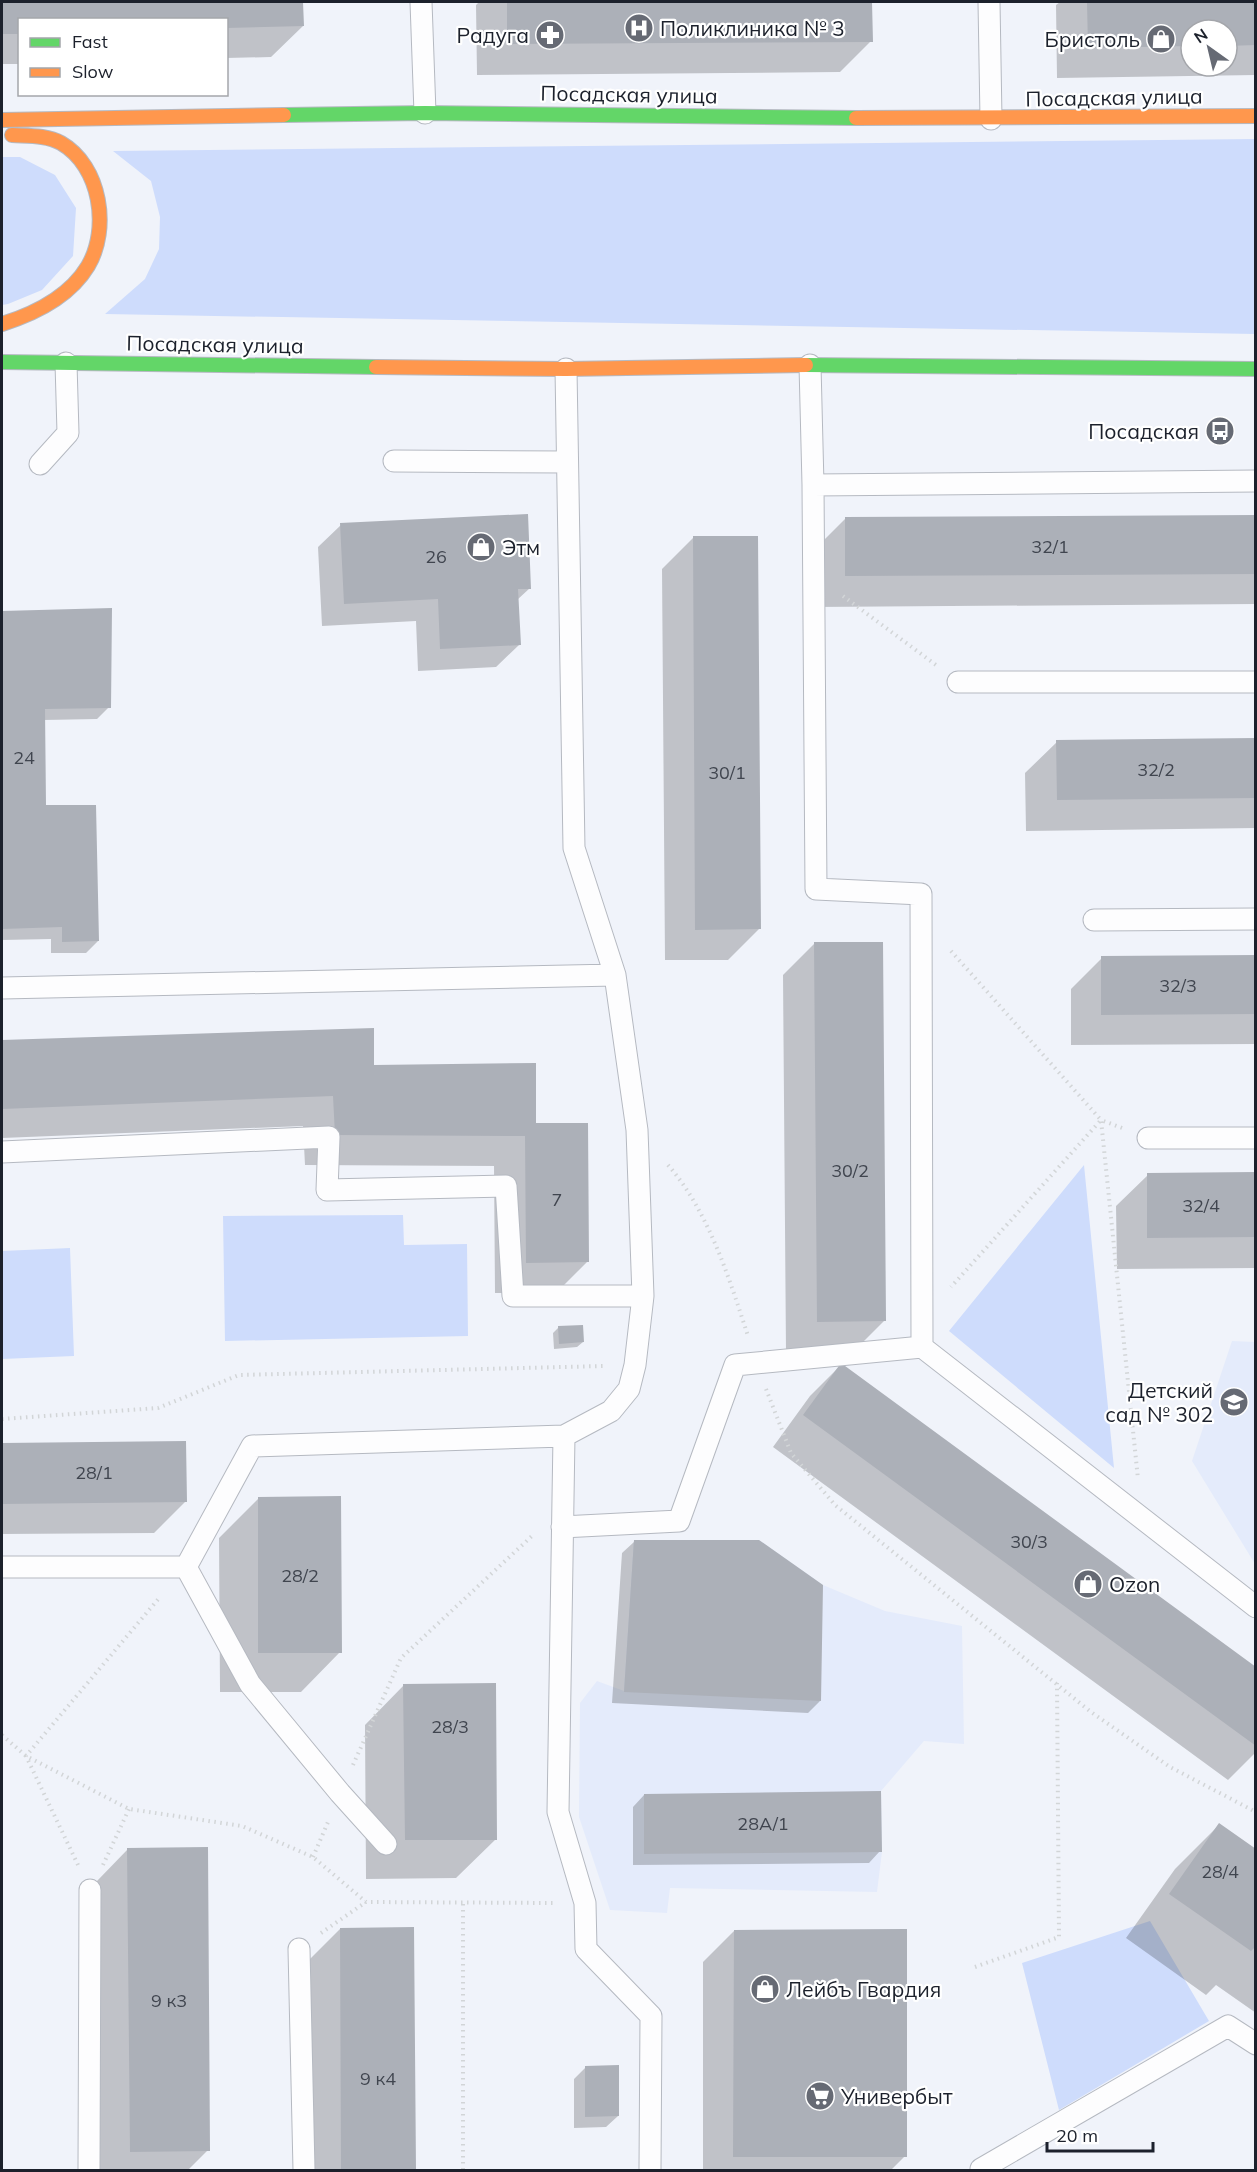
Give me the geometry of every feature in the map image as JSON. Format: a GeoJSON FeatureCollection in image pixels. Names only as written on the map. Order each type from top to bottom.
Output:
{"type":"FeatureCollection","features":[{"type":"Feature","properties":{"kind":"street","name":"Посадская улица"},"geometry":{"type":"LineString","coordinates":[[2,120],[425,113],[991,119],[1256,116]]}},
{"type":"Feature","properties":{"kind":"street"},"geometry":{"type":"LineString","coordinates":[[2,135],[40,136],[64,144],[93,181],[100,208],[99,233],[94,256],[76,281],[55,300],[20,320],[2,324]]}},
{"type":"Feature","properties":{"kind":"street","name":"Посадская улица"},"geometry":{"type":"LineString","coordinates":[[2,362],[566,369],[810,365],[1256,369]]}},
{"type":"Feature","properties":{"kind":"lane"},"geometry":{"type":"LineString","coordinates":[[422,2],[425,113]]}},
{"type":"Feature","properties":{"kind":"lane"},"geometry":{"type":"LineString","coordinates":[[990,2],[991,119]]}},
{"type":"Feature","properties":{"kind":"lane"},"geometry":{"type":"LineString","coordinates":[[40,464],[68,433],[66,363]]}},
{"type":"Feature","properties":{"kind":"lane"},"geometry":{"type":"LineString","coordinates":[[810,365],[816,889],[921,894],[922,1347]]}},
{"type":"Feature","properties":{"kind":"lane"},"geometry":{"type":"LineString","coordinates":[[186,1566],[252,1446],[564,1436],[611,1411],[629,1389],[635,1365],[643,1296],[638,1130],[615,975],[574,848],[566,369]]}},
{"type":"Feature","properties":{"kind":"lane"},"geometry":{"type":"LineString","coordinates":[[394,462],[567,462]]}},
{"type":"Feature","properties":{"kind":"lane"},"geometry":{"type":"LineString","coordinates":[[813,484],[1256,481]]}},
{"type":"Feature","properties":{"kind":"lane"},"geometry":{"type":"LineString","coordinates":[[958,682],[1256,682]]}},
{"type":"Feature","properties":{"kind":"lane"},"geometry":{"type":"LineString","coordinates":[[1094,920],[1256,919]]}},
{"type":"Feature","properties":{"kind":"lane"},"geometry":{"type":"LineString","coordinates":[[2,988],[615,975]]}},
{"type":"Feature","properties":{"kind":"lane"},"geometry":{"type":"LineString","coordinates":[[2,1152],[329,1137],[327,1190],[506,1186],[513,1296],[643,1296]]}},
{"type":"Feature","properties":{"kind":"lane"},"geometry":{"type":"LineString","coordinates":[[1148,1138],[1256,1138]]}},
{"type":"Feature","properties":{"kind":"lane"},"geometry":{"type":"LineString","coordinates":[[562,1517],[679,1521],[735,1365],[922,1347],[1256,1607]]}},
{"type":"Feature","properties":{"kind":"lane"},"geometry":{"type":"LineString","coordinates":[[564,1436],[558,1812],[585,1903],[586,1949],[651,2016],[650,2170]]}},
{"type":"Feature","properties":{"kind":"lane"},"geometry":{"type":"LineString","coordinates":[[2,1567],[186,1566]]}},
{"type":"Feature","properties":{"kind":"lane"},"geometry":{"type":"LineString","coordinates":[[186,1566],[250,1683],[340,1793],[386,1844]]}},
{"type":"Feature","properties":{"kind":"lane"},"geometry":{"type":"LineString","coordinates":[[89,2170],[90,1890]]}},
{"type":"Feature","properties":{"kind":"lane"},"geometry":{"type":"LineString","coordinates":[[298,1949],[304,2170]]}},
{"type":"Feature","properties":{"kind":"lane"},"geometry":{"type":"LineString","coordinates":[[982,2170],[1228,2026],[1256,2044]]}},
{"type":"Feature","properties":{"kind":"path"},"geometry":{"type":"LineString","coordinates":[[814,574],[958,682]]}},
{"type":"Feature","properties":{"kind":"path"},"geometry":{"type":"LineString","coordinates":[[920,917],[1101,1120],[1148,1138]]}},
{"type":"Feature","properties":{"kind":"path"},"geometry":{"type":"LineString","coordinates":[[922,1319],[1101,1120]]}},
{"type":"Feature","properties":{"kind":"path"},"geometry":{"type":"LineString","coordinates":[[1101,1120],[1142,1519]]}},
{"type":"Feature","properties":{"kind":"path"},"geometry":{"type":"LineString","coordinates":[[638,1130],[685,1184],[728,1272],[756,1364],[791,1453],[836,1505],[1091,1712],[1170,1767],[1256,1812]]}},
{"type":"Feature","properties":{"kind":"path"},"geometry":{"type":"LineString","coordinates":[[2,1419],[158,1408],[238,1375],[635,1365]]}},
{"type":"Feature","properties":{"kind":"path"},"geometry":{"type":"LineString","coordinates":[[313,1857],[401,1658],[562,1517]]}},
{"type":"Feature","properties":{"kind":"path"},"geometry":{"type":"LineString","coordinates":[[26,1756],[186,1566]]}},
{"type":"Feature","properties":{"kind":"path"},"geometry":{"type":"LineString","coordinates":[[975,1967],[1059,1937],[1057,1683]]}},
{"type":"Feature","properties":{"kind":"path"},"geometry":{"type":"LineString","coordinates":[[2,1735],[26,1756],[129,1809],[242,1826],[313,1857],[366,1902]]}},
{"type":"Feature","properties":{"kind":"path"},"geometry":{"type":"LineString","coordinates":[[26,1756],[90,1890]]}},
{"type":"Feature","properties":{"kind":"path"},"geometry":{"type":"LineString","coordinates":[[90,1890],[129,1809]]}},
{"type":"Feature","properties":{"kind":"path"},"geometry":{"type":"LineString","coordinates":[[298,1949],[366,1902],[585,1903]]}},
{"type":"Feature","properties":{"kind":"path"},"geometry":{"type":"LineString","coordinates":[[463,1904],[463,2170]]}},
{"type":"Feature","properties":{"kind":"shaded area"},"geometry":{"type":"Polygon","coordinates":[[[1255,139],[1255,334],[105,314],[145,279],[159,249],[160,217],[151,181],[113,151],[1255,139]]]}},
{"type":"Feature","properties":{"kind":"shaded area"},"geometry":{"type":"Polygon","coordinates":[[[2,157],[20,157],[55,175],[76,208],[73,256],[42,290],[2,305],[2,157]]]}},
{"type":"Feature","properties":{"kind":"shaded area"},"geometry":{"type":"Polygon","coordinates":[[[1084,1165],[1114,1468],[949,1331],[1084,1165]]]}},
{"type":"Feature","properties":{"kind":"shaded area"},"geometry":{"type":"Polygon","coordinates":[[[403,1215],[404,1245],[467,1244],[468,1336],[225,1341],[223,1216],[403,1215]]]}},
{"type":"Feature","properties":{"kind":"shaded area"},"geometry":{"type":"Polygon","coordinates":[[[70,1248],[74,1356],[2,1359],[2,1251],[70,1248]]]}},
{"type":"Feature","properties":{"kind":"shaded area","name":"Детский сад № 302"},"geometry":{"type":"Polygon","coordinates":[[[1232,1341],[1255,1342],[1255,1564],[1192,1461],[1232,1341]]]}},
{"type":"Feature","properties":{"kind":"shaded area"},"geometry":{"type":"Polygon","coordinates":[[[634,1540],[759,1540],[823,1585],[885,1611],[962,1626],[964,1744],[924,1741],[881,1791],[882,1852],[877,1892],[670,1888],[667,1913],[610,1910],[579,1817],[580,1703],[597,1681],[624,1691],[634,1540]]]}},
{"type":"Feature","properties":{"kind":"shaded area"},"geometry":{"type":"Polygon","coordinates":[[[1150,1921],[1209,2021],[1059,2110],[1022,1963],[1150,1921]]]}},
{"type":"Feature","properties":{"kind":"building"},"geometry":{"type":"Polygon","coordinates":[[[2,2],[303,2],[304,26],[228,28],[228,18],[18,18],[18,34],[2,34],[2,2]]]}},
{"type":"Feature","properties":{"kind":"building"},"geometry":{"type":"Polygon","coordinates":[[[507,2],[872,2],[873,42],[507,44],[507,2]]]}},
{"type":"Feature","properties":{"kind":"building"},"geometry":{"type":"Polygon","coordinates":[[[1087,2],[1256,2],[1256,45],[1239,46],[1239,18],[1179,18],[1179,46],[1088,48],[1087,2]]]}},
{"type":"Feature","properties":{"kind":"building"},"geometry":{"type":"Polygon","coordinates":[[[528,514],[531,589],[518,589],[521,645],[440,649],[438,599],[344,604],[340,523],[528,514]]]}},
{"type":"Feature","properties":{"kind":"building"},"geometry":{"type":"Polygon","coordinates":[[[1256,515],[1256,574],[845,576],[845,517],[1256,515]]]}},
{"type":"Feature","properties":{"kind":"building"},"geometry":{"type":"Polygon","coordinates":[[[693,536],[758,536],[761,929],[695,930],[693,536]]]}},
{"type":"Feature","properties":{"kind":"building"},"geometry":{"type":"Polygon","coordinates":[[[112,608],[111,708],[45,709],[46,805],[96,805],[99,941],[62,942],[62,927],[2,929],[2,611],[112,608]]]}},
{"type":"Feature","properties":{"kind":"building"},"geometry":{"type":"Polygon","coordinates":[[[1256,738],[1256,798],[1057,800],[1056,740],[1256,738]]]}},
{"type":"Feature","properties":{"kind":"building"},"geometry":{"type":"Polygon","coordinates":[[[814,942],[883,942],[886,1321],[817,1322],[814,942]]]}},
{"type":"Feature","properties":{"kind":"building"},"geometry":{"type":"Polygon","coordinates":[[[1256,955],[1256,1014],[1101,1015],[1101,956],[1256,955]]]}},
{"type":"Feature","properties":{"kind":"building"},"geometry":{"type":"Polygon","coordinates":[[[374,1028],[374,1065],[536,1063],[536,1123],[588,1123],[589,1262],[526,1263],[525,1136],[335,1135],[333,1096],[2,1109],[2,1040],[374,1028]]]}},
{"type":"Feature","properties":{"kind":"building"},"geometry":{"type":"Polygon","coordinates":[[[1256,1172],[1256,1237],[1147,1238],[1147,1173],[1256,1172]]]}},
{"type":"Feature","properties":{"kind":"building"},"geometry":{"type":"Polygon","coordinates":[[[583,1325],[584,1342],[559,1344],[558,1326],[583,1325]]]}},
{"type":"Feature","properties":{"kind":"building"},"geometry":{"type":"Polygon","coordinates":[[[841,1363],[1256,1667],[1256,1746],[803,1415],[841,1363]]]}},
{"type":"Feature","properties":{"kind":"building"},"geometry":{"type":"Polygon","coordinates":[[[186,1441],[187,1502],[2,1504],[2,1443],[186,1441]]]}},
{"type":"Feature","properties":{"kind":"building"},"geometry":{"type":"Polygon","coordinates":[[[341,1496],[342,1653],[258,1653],[258,1497],[341,1496]]]}},
{"type":"Feature","properties":{"kind":"building"},"geometry":{"type":"Polygon","coordinates":[[[634,1540],[759,1540],[823,1585],[821,1701],[624,1692],[634,1540]]]}},
{"type":"Feature","properties":{"kind":"building"},"geometry":{"type":"Polygon","coordinates":[[[496,1683],[497,1840],[405,1840],[403,1684],[496,1683]]]}},
{"type":"Feature","properties":{"kind":"building"},"geometry":{"type":"Polygon","coordinates":[[[881,1791],[882,1852],[644,1854],[644,1794],[881,1791]]]}},
{"type":"Feature","properties":{"kind":"building"},"geometry":{"type":"Polygon","coordinates":[[[1219,1823],[1256,1849],[1256,1946],[1251,1951],[1169,1894],[1219,1823]]]}},
{"type":"Feature","properties":{"kind":"building"},"geometry":{"type":"Polygon","coordinates":[[[208,1847],[210,2151],[130,2152],[127,1848],[208,1847]]]}},
{"type":"Feature","properties":{"kind":"building"},"geometry":{"type":"Polygon","coordinates":[[[414,1927],[416,2170],[341,2170],[340,1928],[414,1927]]]}},
{"type":"Feature","properties":{"kind":"building","name":"Универбыт"},"geometry":{"type":"Polygon","coordinates":[[[907,1929],[907,2157],[733,2157],[734,1930],[907,1929]]]}},
{"type":"Feature","properties":{"kind":"building"},"geometry":{"type":"Polygon","coordinates":[[[619,2065],[619,2116],[585,2117],[585,2066],[619,2065]]]}},
{"type":"Feature","properties":{"kind":"traffic: fast"},"geometry":{"type":"LineString","coordinates":[[284,115],[425,113],[856,118]]}},
{"type":"Feature","properties":{"kind":"traffic: fast"},"geometry":{"type":"LineString","coordinates":[[2,362],[376,367]]}},
{"type":"Feature","properties":{"kind":"traffic: fast"},"geometry":{"type":"LineString","coordinates":[[806,365],[1256,369]]}},
{"type":"Feature","properties":{"kind":"traffic: slow"},"geometry":{"type":"LineString","coordinates":[[2,120],[284,115]]}},
{"type":"Feature","properties":{"kind":"traffic: slow"},"geometry":{"type":"LineString","coordinates":[[856,118],[1256,116]]}},
{"type":"Feature","properties":{"kind":"traffic: slow"},"geometry":{"type":"LineString","coordinates":[[2,324],[39,309],[61,295],[80,277],[95,251],[100,217],[93,182],[75,153],[61,143],[50,139],[12,135]]}},
{"type":"Feature","properties":{"kind":"traffic: slow"},"geometry":{"type":"LineString","coordinates":[[376,367],[566,369],[806,365]]}},
{"type":"Feature","properties":{"kind":"place","name":"Поликлиника № 3"},"geometry":{"type":"Point","coordinates":[639,28]}},
{"type":"Feature","properties":{"kind":"place","name":"Радуга"},"geometry":{"type":"Point","coordinates":[550,35]}},
{"type":"Feature","properties":{"kind":"place","name":"Бристоль"},"geometry":{"type":"Point","coordinates":[1161,39]}},
{"type":"Feature","properties":{"kind":"place","name":"Посадская"},"geometry":{"type":"Point","coordinates":[1220,431]}},
{"type":"Feature","properties":{"kind":"place","name":"Этм"},"geometry":{"type":"Point","coordinates":[481,547]}},
{"type":"Feature","properties":{"kind":"place","name":"Детский сад № 302"},"geometry":{"type":"Point","coordinates":[1234,1402]}},
{"type":"Feature","properties":{"kind":"place","name":"Ozon"},"geometry":{"type":"Point","coordinates":[1088,1584]}},
{"type":"Feature","properties":{"kind":"place","name":"Лейбъ Гвардия"},"geometry":{"type":"Point","coordinates":[765,1989]}},
{"type":"Feature","properties":{"kind":"place","name":"Универбыт"},"geometry":{"type":"Point","coordinates":[820,2096]}}]}
